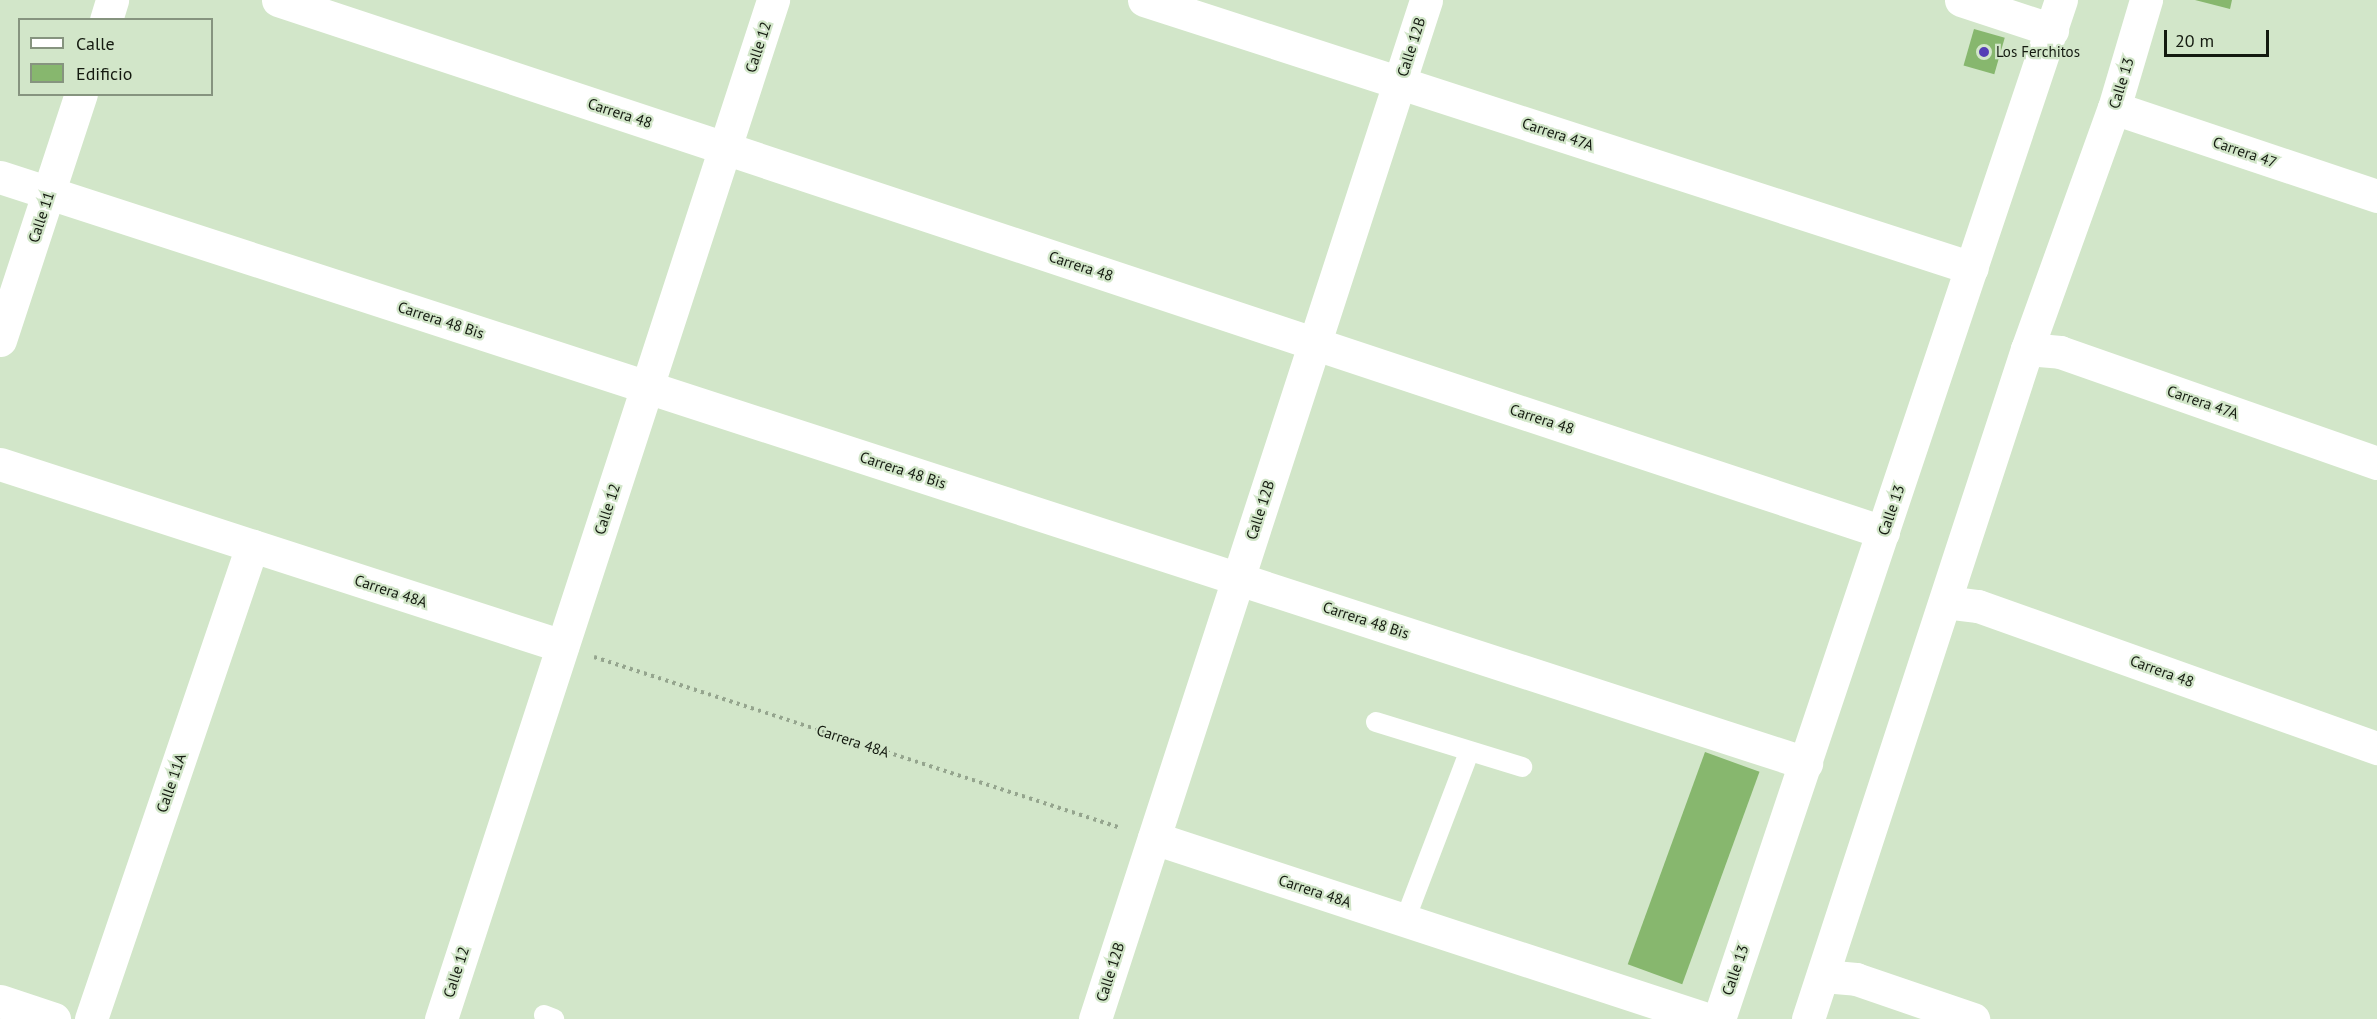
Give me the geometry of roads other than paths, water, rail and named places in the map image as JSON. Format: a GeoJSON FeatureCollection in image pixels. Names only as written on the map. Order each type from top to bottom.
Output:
{"type":"FeatureCollection","features":[{"type":"Feature","properties":{"kind":"street"},"geometry":{"type":"LineString","coordinates":[[107,18],[112,0]]}},
{"type":"Feature","properties":{"kind":"street","name":"Carrera 48"},"geometry":{"type":"LineString","coordinates":[[279,0],[1883,532]]}},
{"type":"Feature","properties":{"kind":"street","name":"Calle 12"},"geometry":{"type":"LineString","coordinates":[[441,1019],[773,0]]}},
{"type":"Feature","properties":{"kind":"street","name":"Carrera 47A"},"geometry":{"type":"LineString","coordinates":[[1144,0],[1972,268]]}},
{"type":"Feature","properties":{"kind":"street","name":"Calle 12B"},"geometry":{"type":"LineString","coordinates":[[1095,1019],[1426,0]]}},
{"type":"Feature","properties":{"kind":"street"},"geometry":{"type":"LineString","coordinates":[[1961,0],[2056,15]]}},
{"type":"Feature","properties":{"kind":"street","name":"Calle 13"},"geometry":{"type":"LineString","coordinates":[[1808,1019],[2027,349],[2114,108],[2146,0]]}},
{"type":"Feature","properties":{"kind":"street","name":"Calle 13"},"geometry":{"type":"LineString","coordinates":[[1719,1019],[2056,15]]}},
{"type":"Feature","properties":{"kind":"street","name":"Calle 11"},"geometry":{"type":"LineString","coordinates":[[0,340],[80,96]]}},
{"type":"Feature","properties":{"kind":"street","name":"Carrera 47"},"geometry":{"type":"LineString","coordinates":[[2114,108],[2377,196]]}},
{"type":"Feature","properties":{"kind":"street","name":"Carrera 48 Bis"},"geometry":{"type":"LineString","coordinates":[[0,177],[1806,763]]}},
{"type":"Feature","properties":{"kind":"street","name":"Carrera 47A"},"geometry":{"type":"LineString","coordinates":[[2027,349],[2060,352],[2377,463]]}},
{"type":"Feature","properties":{"kind":"street","name":"Carrera 48A"},"geometry":{"type":"LineString","coordinates":[[0,464],[562,646]]}},
{"type":"Feature","properties":{"kind":"street","name":"Calle 11A"},"geometry":{"type":"LineString","coordinates":[[91,1019],[252,546]]}},
{"type":"Feature","properties":{"kind":"street","name":"Carrera 48"},"geometry":{"type":"LineString","coordinates":[[1945,602],[1978,606],[2377,748]]}},
{"type":"Feature","properties":{"kind":"street","name":"Carrera 48A"},"geometry":{"type":"LineString","coordinates":[[1154,838],[1706,1019]]}},
{"type":"Feature","properties":{"kind":"street"},"geometry":{"type":"LineString","coordinates":[[1823,976],[1856,979],[1973,1019]]}},
{"type":"Feature","properties":{"kind":"street"},"geometry":{"type":"LineString","coordinates":[[0,1001],[54,1019]]}},
{"type":"Feature","properties":{"kind":"lane"},"geometry":{"type":"LineString","coordinates":[[1376,722],[1522,767]]}},
{"type":"Feature","properties":{"kind":"lane"},"geometry":{"type":"LineString","coordinates":[[1405,920],[1468,752]]}},
{"type":"Feature","properties":{"kind":"place","name":"Los Ferchitos"},"geometry":{"type":"Point","coordinates":[1984,52]}}]}
